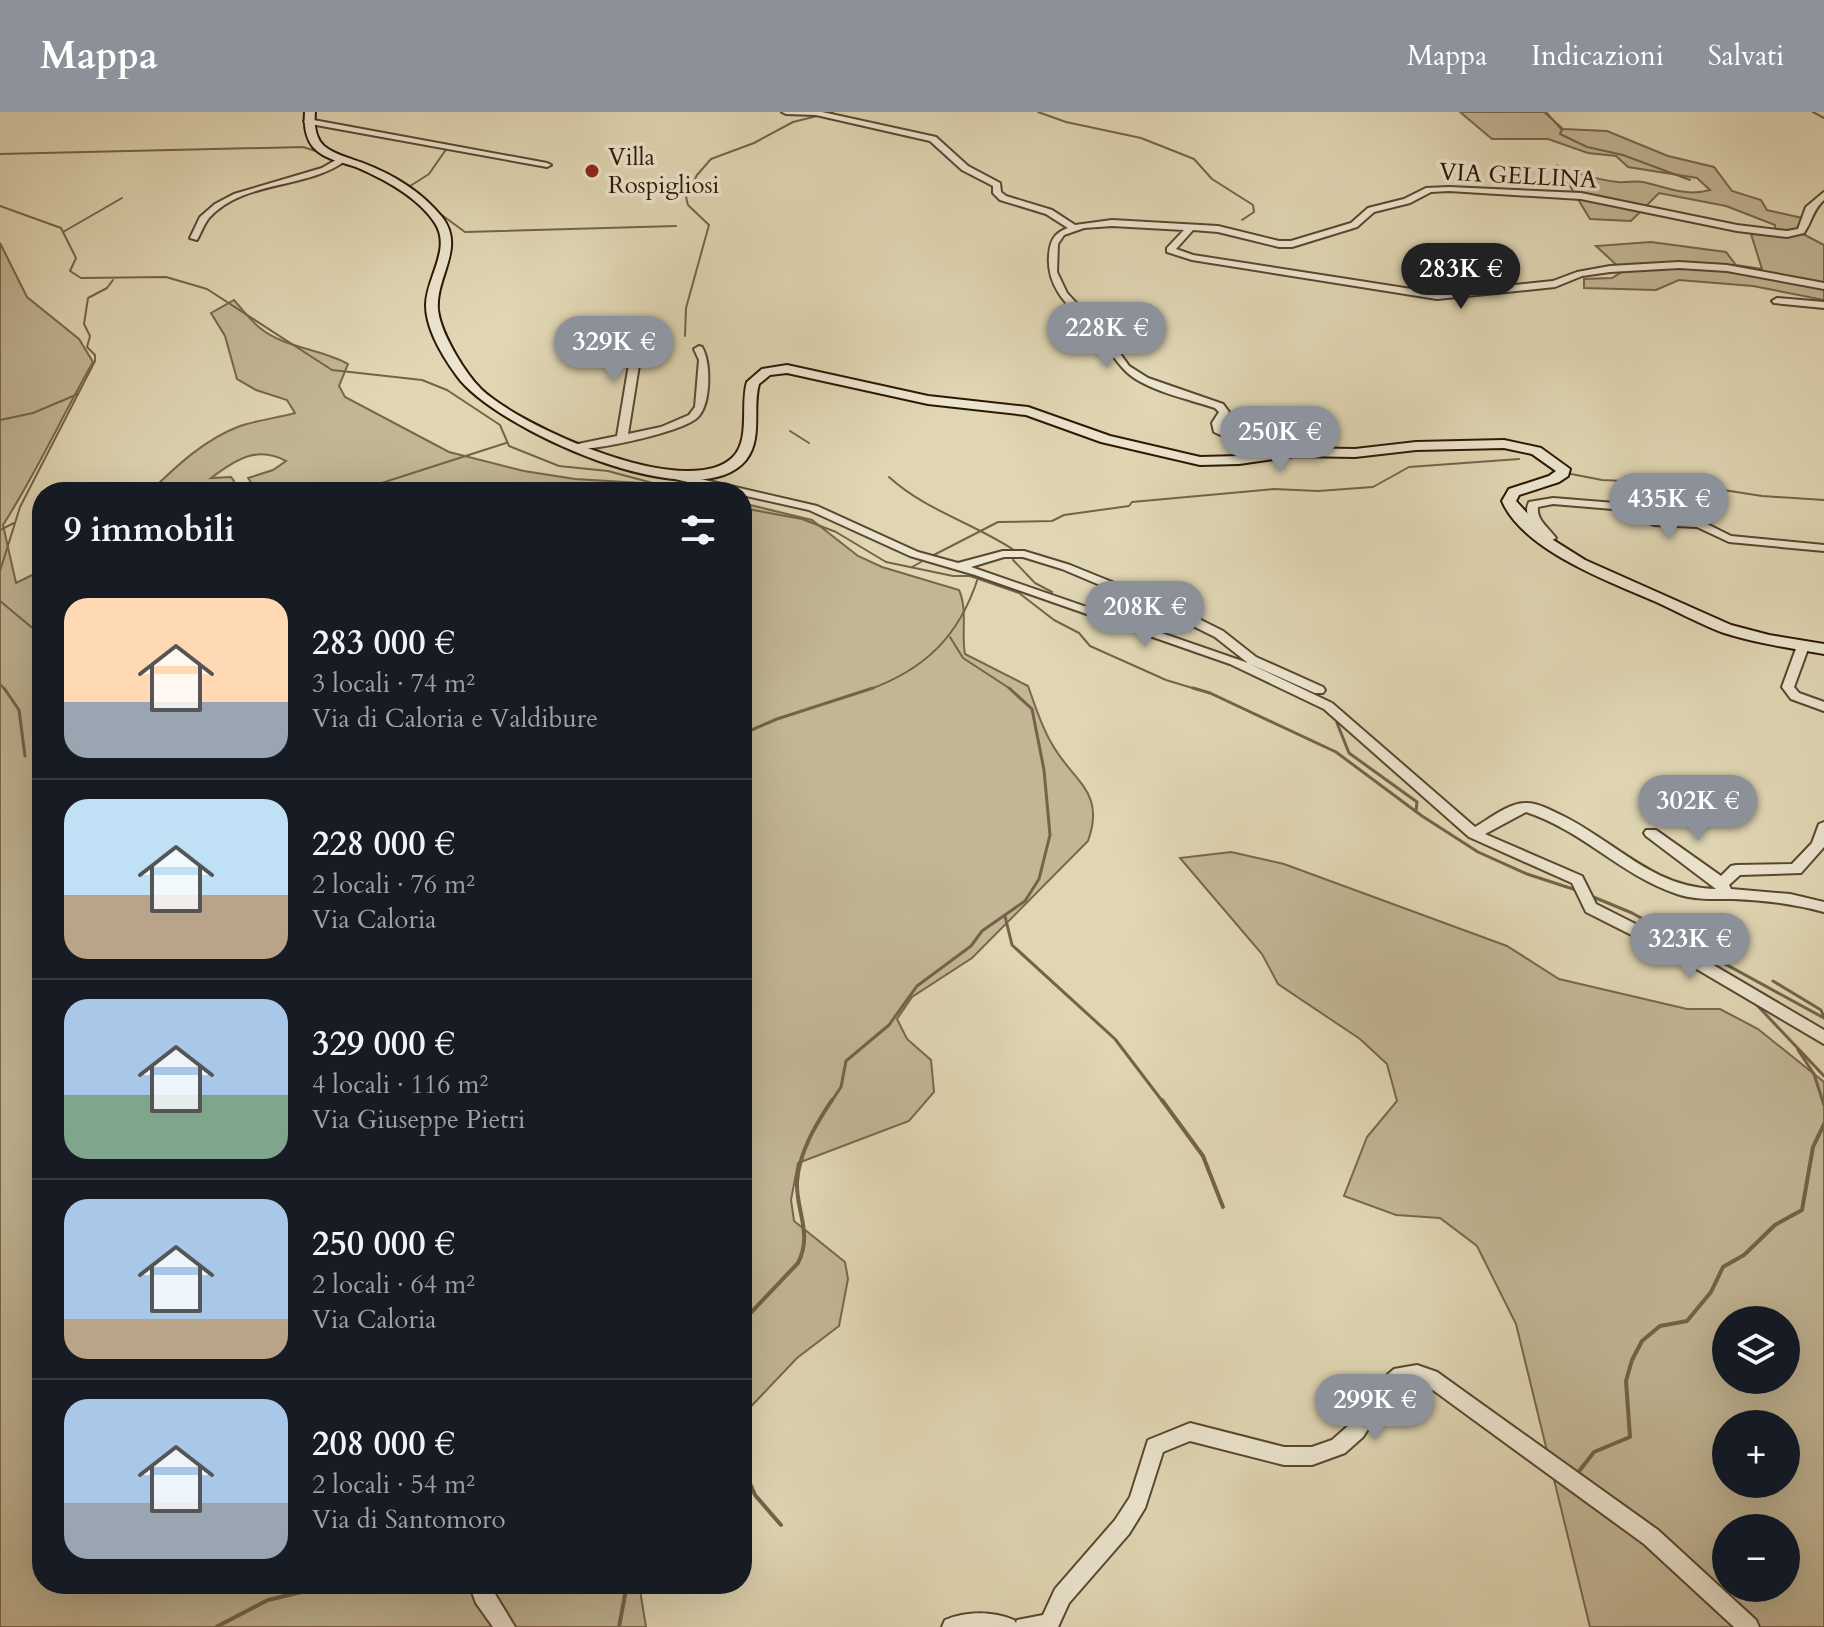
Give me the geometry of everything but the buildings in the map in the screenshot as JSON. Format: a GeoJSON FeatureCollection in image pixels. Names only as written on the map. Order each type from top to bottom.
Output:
{"type":"FeatureCollection","features":[{"type":"Feature","properties":{"kind":"main road"},"geometry":{"type":"LineString","coordinates":[[309,117],[317,144],[399,186],[443,226],[447,239],[432,309],[437,326],[465,380],[514,418],[577,447],[679,477],[713,471],[737,461],[747,441],[753,382],[766,372],[787,369],[928,400],[1028,411],[1106,439],[1181,458],[1218,461],[1295,452],[1355,453],[1441,445],[1525,447],[1552,459],[1563,469],[1563,473],[1554,479],[1510,496],[1512,508],[1545,541],[1580,563],[1726,628],[1824,649]]}},
{"type":"Feature","properties":{"kind":"street"},"geometry":{"type":"LineString","coordinates":[[786,112],[816,113],[933,139],[965,168],[997,185],[997,193],[1003,198],[1049,212],[1074,228]]}},
{"type":"Feature","properties":{"kind":"street"},"geometry":{"type":"LineString","coordinates":[[309,117],[547,165]]}},
{"type":"Feature","properties":{"kind":"street"},"geometry":{"type":"LineString","coordinates":[[194,238],[198,221],[213,207],[243,193],[329,171],[344,159]]}},
{"type":"Feature","properties":{"kind":"street","name":"VIA GELLINA"},"geometry":{"type":"LineString","coordinates":[[1074,228],[1098,223],[1191,227],[1218,229],[1279,244],[1292,244],[1354,225],[1371,210],[1438,189],[1581,196],[1773,233],[1798,233],[1805,227],[1809,209],[1824,195]]}},
{"type":"Feature","properties":{"kind":"street"},"geometry":{"type":"LineString","coordinates":[[1191,227],[1170,250],[1192,257],[1417,294],[1457,295],[1555,284],[1580,274],[1610,269],[1679,265],[1727,268],[1824,286]]}},
{"type":"Feature","properties":{"kind":"street"},"geometry":{"type":"LineString","coordinates":[[1074,228],[1061,233],[1056,239],[1050,260],[1052,272],[1063,294],[1106,340],[1126,368],[1144,380],[1219,406],[1224,412],[1217,423],[1218,430],[1272,456]]}},
{"type":"Feature","properties":{"kind":"street"},"geometry":{"type":"LineString","coordinates":[[1777,301],[1824,305]]}},
{"type":"Feature","properties":{"kind":"street"},"geometry":{"type":"LineString","coordinates":[[622,438],[639,334]]}},
{"type":"Feature","properties":{"kind":"street"},"geometry":{"type":"LineString","coordinates":[[577,447],[673,428],[697,413],[704,360],[699,349]]}},
{"type":"Feature","properties":{"kind":"street"},"geometry":{"type":"LineString","coordinates":[[679,477],[701,482]]}},
{"type":"Feature","properties":{"kind":"street"},"geometry":{"type":"LineString","coordinates":[[752,494],[813,508],[914,554],[1234,661],[1328,706],[1474,834],[1570,876],[1591,908],[1688,957],[1824,1038]]}},
{"type":"Feature","properties":{"kind":"street"},"geometry":{"type":"LineString","coordinates":[[1545,541],[1550,538],[1530,515],[1533,504],[1540,501],[1625,507],[1654,522],[1699,524],[1729,539],[1824,548]]}},
{"type":"Feature","properties":{"kind":"street"},"geometry":{"type":"LineString","coordinates":[[958,567],[1003,554],[1024,554],[1066,567],[1205,627],[1233,643],[1252,660],[1320,691],[1328,698],[1328,706]]}},
{"type":"Feature","properties":{"kind":"street"},"geometry":{"type":"LineString","coordinates":[[1803,646],[1788,687],[1795,696],[1824,707]]}},
{"type":"Feature","properties":{"kind":"street"},"geometry":{"type":"LineString","coordinates":[[1474,834],[1520,807],[1535,809],[1564,821],[1587,839],[1667,885],[1699,893],[1724,889],[1824,907]]}},
{"type":"Feature","properties":{"kind":"street"},"geometry":{"type":"LineString","coordinates":[[1724,889],[1736,870],[1796,869],[1818,845],[1824,827]]}},
{"type":"Feature","properties":{"kind":"street"},"geometry":{"type":"LineString","coordinates":[[1651,833],[1724,889]]}},
{"type":"Feature","properties":{"kind":"street"},"geometry":{"type":"LineString","coordinates":[[1024,1627],[1049,1625],[1062,1596],[1122,1527],[1138,1501],[1155,1446],[1190,1432],[1284,1456],[1312,1456],[1338,1447],[1356,1431],[1384,1389],[1400,1375],[1417,1374],[1431,1378],[1594,1493],[1651,1537],[1749,1627]]}},
{"type":"Feature","properties":{"kind":"street"},"geometry":{"type":"LineString","coordinates":[[482,1594],[505,1627]]}},
{"type":"Feature","properties":{"kind":"street"},"geometry":{"type":"LineString","coordinates":[[952,1627],[969,1623],[1007,1627]]}},
{"type":"Feature","properties":{"kind":"shaded area"},"geometry":{"type":"Polygon","coordinates":[[[1460,112],[1544,112],[1563,129],[1607,131],[1668,156],[1714,167],[1732,191],[1761,200],[1767,210],[1811,220],[1803,234],[1824,245],[1824,300],[1753,286],[1679,280],[1656,290],[1584,288],[1584,279],[1612,278],[1623,271],[1596,246],[1651,242],[1726,252],[1736,265],[1762,269],[1751,234],[1775,236],[1775,225],[1726,206],[1659,193],[1631,221],[1590,219],[1558,166],[1610,181],[1640,181],[1685,192],[1710,190],[1697,178],[1628,167],[1616,156],[1588,153],[1548,139],[1492,139],[1460,112]]]}},
{"type":"Feature","properties":{"kind":"shaded area"},"geometry":{"type":"Polygon","coordinates":[[[0,243],[27,297],[79,339],[93,362],[3,525],[16,583],[32,575],[32,1594],[641,1594],[646,1627],[0,1627],[0,243]]]}},
{"type":"Feature","properties":{"kind":"shaded area"},"geometry":{"type":"Polygon","coordinates":[[[234,300],[253,322],[270,335],[348,364],[339,386],[345,397],[449,452],[524,471],[575,479],[625,482],[251,482],[248,478],[273,470],[286,461],[265,454],[238,460],[211,478],[231,477],[234,482],[161,482],[215,438],[240,426],[295,413],[287,400],[256,390],[237,379],[225,336],[211,313],[234,300]]]}},
{"type":"Feature","properties":{"kind":"shaded area"},"geometry":{"type":"Polygon","coordinates":[[[752,505],[812,520],[858,556],[882,567],[959,590],[963,605],[965,654],[1028,686],[1048,737],[1085,788],[1093,810],[1088,841],[972,958],[912,997],[897,1019],[907,1039],[931,1060],[934,1092],[909,1121],[798,1163],[791,1200],[794,1221],[845,1262],[848,1279],[839,1326],[797,1358],[752,1405],[752,505]]]}},
{"type":"Feature","properties":{"kind":"shaded area"},"geometry":{"type":"Polygon","coordinates":[[[1231,852],[1284,864],[1507,946],[1559,979],[1687,1009],[1720,1009],[1758,1029],[1824,1082],[1824,1627],[1590,1627],[1516,1324],[1477,1246],[1440,1218],[1396,1215],[1344,1196],[1367,1137],[1397,1101],[1387,1064],[1360,1039],[1278,984],[1262,954],[1180,858],[1231,852]]]}},
{"type":"Feature","properties":{"kind":"waterway"},"geometry":{"type":"LineString","coordinates":[[685,336],[686,308],[709,225],[688,205],[686,197],[697,175],[711,159],[754,143],[793,122],[833,112]]}},
{"type":"Feature","properties":{"kind":"waterway"},"geometry":{"type":"LineString","coordinates":[[1038,112],[1066,122],[1141,138],[1194,159],[1212,179],[1253,205],[1254,212],[1242,220]]}},
{"type":"Feature","properties":{"kind":"waterway"},"geometry":{"type":"LineString","coordinates":[[1546,112],[1562,130],[1560,134],[1587,147],[1623,155],[1690,180]]}},
{"type":"Feature","properties":{"kind":"waterway"},"geometry":{"type":"LineString","coordinates":[[1813,112],[1824,118]]}},
{"type":"Feature","properties":{"kind":"waterway"},"geometry":{"type":"LineString","coordinates":[[0,154],[303,147],[319,152]]}},
{"type":"Feature","properties":{"kind":"waterway"},"geometry":{"type":"LineString","coordinates":[[407,188],[429,174],[447,148]]}},
{"type":"Feature","properties":{"kind":"waterway"},"geometry":{"type":"LineString","coordinates":[[358,161],[376,169]]}},
{"type":"Feature","properties":{"kind":"waterway"},"geometry":{"type":"LineString","coordinates":[[63,232],[122,198]]}},
{"type":"Feature","properties":{"kind":"waterway"},"geometry":{"type":"LineString","coordinates":[[0,206],[61,228],[63,232]]}},
{"type":"Feature","properties":{"kind":"waterway"},"geometry":{"type":"LineString","coordinates":[[435,210],[465,232],[676,226]]}},
{"type":"Feature","properties":{"kind":"waterway"},"geometry":{"type":"LineString","coordinates":[[63,232],[76,258],[70,271],[81,278],[166,277],[207,289],[332,370],[422,380],[447,390],[500,425],[509,446],[559,466],[608,471],[649,482]]}},
{"type":"Feature","properties":{"kind":"waterway"},"geometry":{"type":"LineString","coordinates":[[33,482],[95,361],[95,355],[87,347],[90,336],[84,324],[88,298],[107,288],[113,280]]}},
{"type":"Feature","properties":{"kind":"waterway"},"geometry":{"type":"LineString","coordinates":[[0,420],[33,413],[78,394]]}},
{"type":"Feature","properties":{"kind":"waterway"},"geometry":{"type":"LineString","coordinates":[[790,431],[809,443]]}},
{"type":"Feature","properties":{"kind":"waterway"},"geometry":{"type":"LineString","coordinates":[[385,482],[506,443]]}},
{"type":"Feature","properties":{"kind":"waterway"},"geometry":{"type":"LineString","coordinates":[[981,531],[998,522],[1052,521],[1064,515],[1129,506],[1132,502],[1274,489],[1318,491],[1373,487],[1409,467],[1519,459]]}},
{"type":"Feature","properties":{"kind":"waterway"},"geometry":{"type":"LineString","coordinates":[[1566,473],[1602,480],[1685,484],[1762,496],[1824,500]]}},
{"type":"Feature","properties":{"kind":"waterway"},"geometry":{"type":"LineString","coordinates":[[889,477],[918,499],[981,531]]}},
{"type":"Feature","properties":{"kind":"waterway"},"geometry":{"type":"LineString","coordinates":[[0,571],[20,507],[32,484]]}},
{"type":"Feature","properties":{"kind":"waterway"},"geometry":{"type":"LineString","coordinates":[[752,510],[802,519],[836,532],[886,562],[978,579]]}},
{"type":"Feature","properties":{"kind":"waterway"},"geometry":{"type":"LineString","coordinates":[[0,530],[14,523]]}},
{"type":"Feature","properties":{"kind":"waterway"},"geometry":{"type":"LineString","coordinates":[[930,557],[981,531]]}},
{"type":"Feature","properties":{"kind":"waterway"},"geometry":{"type":"LineString","coordinates":[[981,531],[1014,550],[1013,560],[1035,583],[1052,592]]}},
{"type":"Feature","properties":{"kind":"waterway"},"geometry":{"type":"LineString","coordinates":[[912,567],[921,562]]}},
{"type":"Feature","properties":{"kind":"waterway"},"geometry":{"type":"LineString","coordinates":[[868,690],[907,672],[938,648],[961,617],[978,579]]}},
{"type":"Feature","properties":{"kind":"waterway"},"geometry":{"type":"LineString","coordinates":[[978,579],[1019,593],[1054,620],[1079,633],[1090,646],[1166,680],[1199,690]]}},
{"type":"Feature","properties":{"kind":"waterway"},"geometry":{"type":"LineString","coordinates":[[1097,594],[1189,624]]}},
{"type":"Feature","properties":{"kind":"waterway"},"geometry":{"type":"LineString","coordinates":[[0,601],[32,628]]}},
{"type":"Feature","properties":{"kind":"waterway"},"geometry":{"type":"LineString","coordinates":[[950,637],[963,658],[1009,688]]}},
{"type":"Feature","properties":{"kind":"waterway"},"geometry":{"type":"LineString","coordinates":[[0,684],[5,690]]}},
{"type":"Feature","properties":{"kind":"waterway"},"geometry":{"type":"LineString","coordinates":[[4,688],[19,710],[25,756]]}},
{"type":"Feature","properties":{"kind":"waterway"},"geometry":{"type":"LineString","coordinates":[[752,730],[873,688]]}},
{"type":"Feature","properties":{"kind":"waterway"},"geometry":{"type":"LineString","coordinates":[[831,1102],[841,1087],[846,1061],[889,1025],[917,986],[971,946],[982,931],[1025,901],[1039,879],[1050,835],[1044,770],[1032,709],[1009,688]]}},
{"type":"Feature","properties":{"kind":"waterway"},"geometry":{"type":"LineString","coordinates":[[1193,688],[1336,752],[1422,816],[1478,852],[1527,874],[1576,890]]}},
{"type":"Feature","properties":{"kind":"waterway"},"geometry":{"type":"LineString","coordinates":[[1337,723],[1349,753],[1417,802],[1416,811]]}},
{"type":"Feature","properties":{"kind":"waterway"},"geometry":{"type":"LineString","coordinates":[[1591,896],[1632,913],[1824,1018]]}},
{"type":"Feature","properties":{"kind":"waterway"},"geometry":{"type":"LineString","coordinates":[[1005,916],[1012,945],[1115,1039],[1163,1102]]}},
{"type":"Feature","properties":{"kind":"waterway"},"geometry":{"type":"LineString","coordinates":[[1773,981],[1821,1010],[1824,1017]]}},
{"type":"Feature","properties":{"kind":"waterway"},"geometry":{"type":"LineString","coordinates":[[1754,1002],[1824,1076]]}},
{"type":"Feature","properties":{"kind":"waterway"},"geometry":{"type":"LineString","coordinates":[[1798,1050],[1814,1074],[1823,1102]]}},
{"type":"Feature","properties":{"kind":"waterway"},"geometry":{"type":"LineString","coordinates":[[752,1311],[798,1263],[804,1242],[797,1193],[798,1171],[809,1139],[832,1100]]}},
{"type":"Feature","properties":{"kind":"waterway"},"geometry":{"type":"LineString","coordinates":[[1162,1100],[1203,1156],[1223,1207]]}},
{"type":"Feature","properties":{"kind":"waterway"},"geometry":{"type":"LineString","coordinates":[[1823,1100],[1824,1104]]}},
{"type":"Feature","properties":{"kind":"waterway"},"geometry":{"type":"LineString","coordinates":[[1580,1470],[1594,1452],[1630,1437],[1626,1381],[1642,1341],[1660,1326],[1687,1321],[1711,1292],[1723,1267],[1744,1255],[1775,1225],[1802,1210],[1813,1147],[1824,1124]]}},
{"type":"Feature","properties":{"kind":"waterway"},"geometry":{"type":"LineString","coordinates":[[752,1488],[781,1525]]}},
{"type":"Feature","properties":{"kind":"waterway"},"geometry":{"type":"LineString","coordinates":[[216,1627],[268,1600],[293,1594]]}},
{"type":"Feature","properties":{"kind":"waterway"},"geometry":{"type":"LineString","coordinates":[[619,1627],[625,1594]]}},
{"type":"Feature","properties":{"kind":"place","name":"Villa Rospigliosi"},"geometry":{"type":"Point","coordinates":[592,171]}}]}
